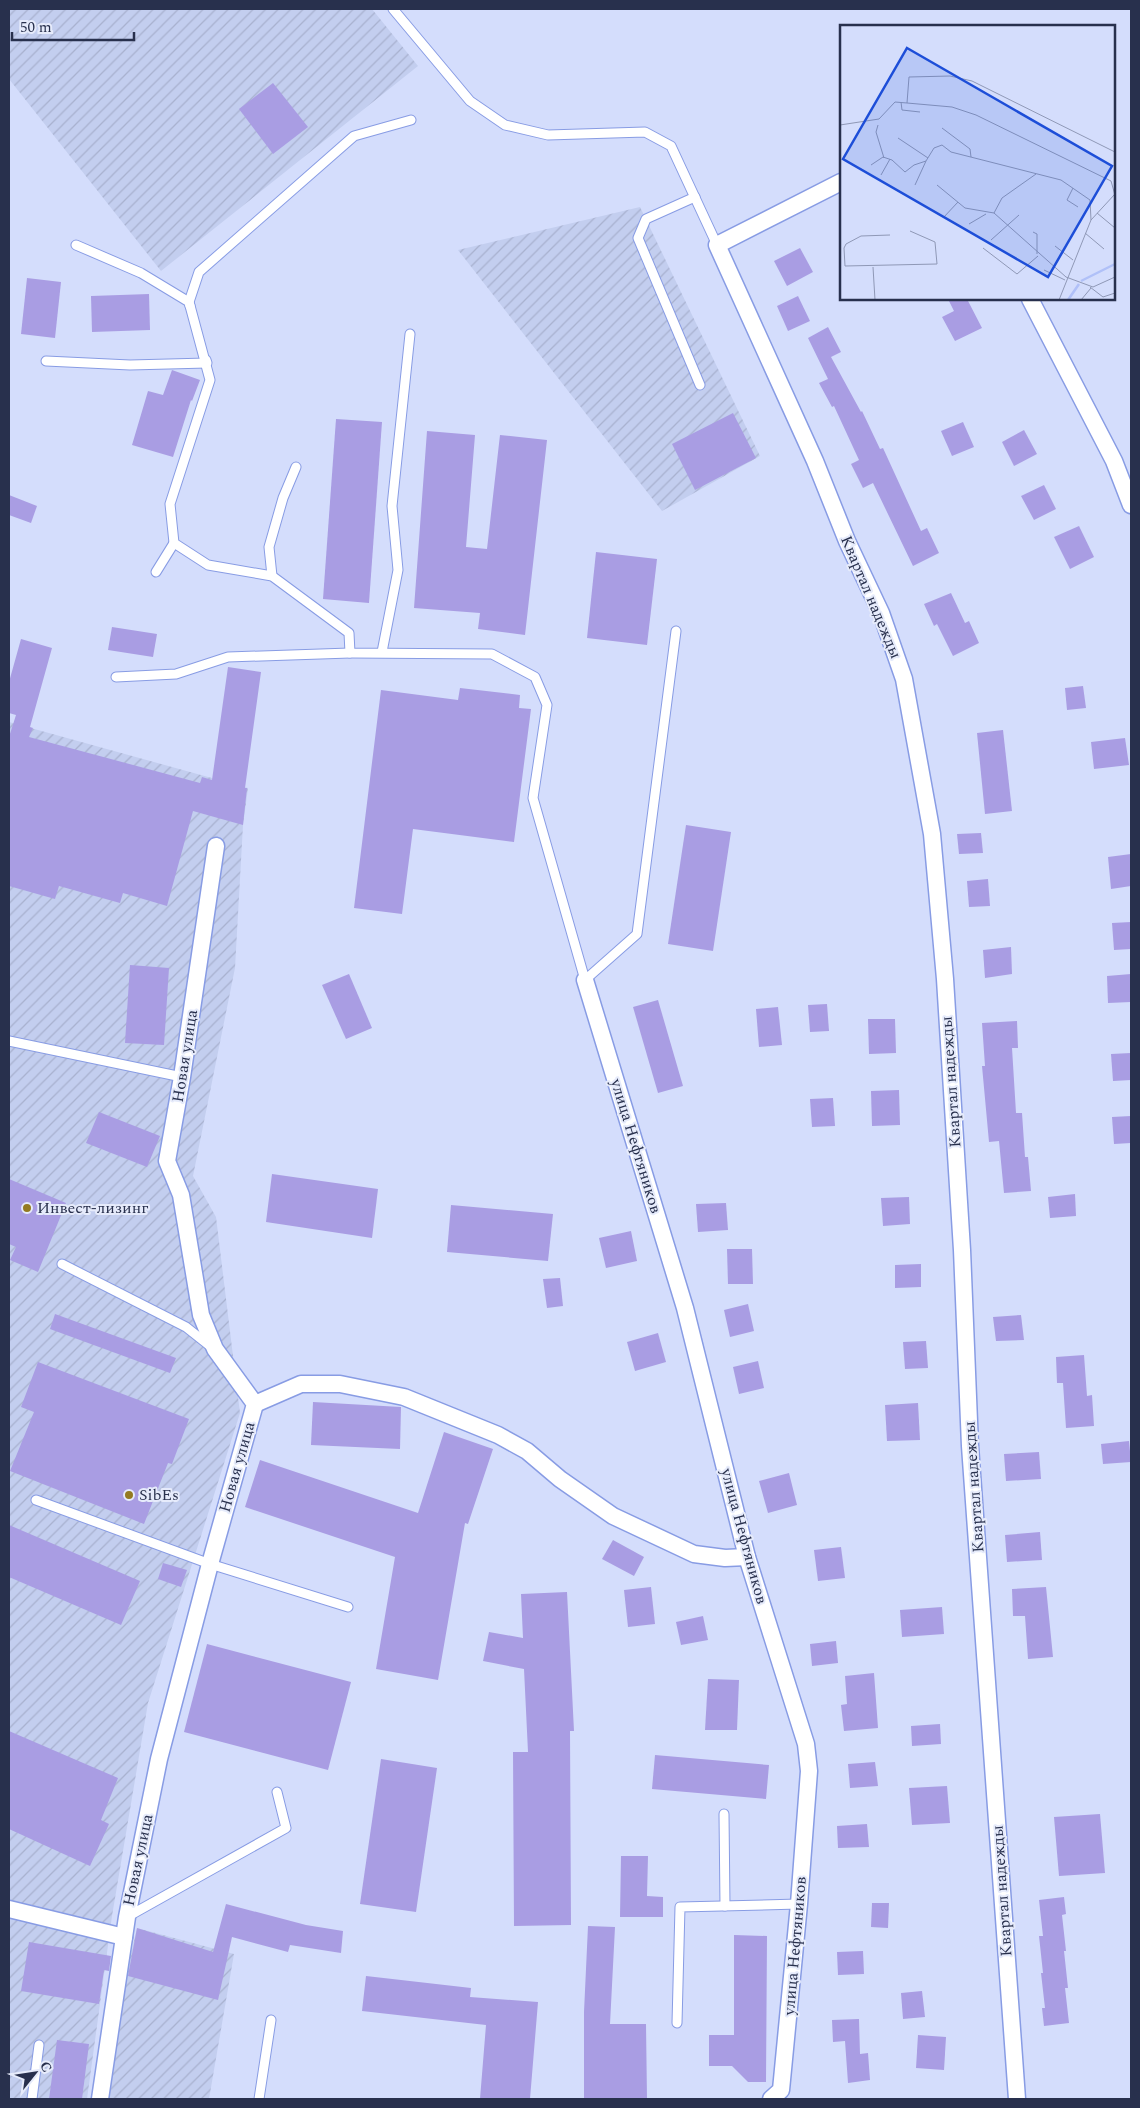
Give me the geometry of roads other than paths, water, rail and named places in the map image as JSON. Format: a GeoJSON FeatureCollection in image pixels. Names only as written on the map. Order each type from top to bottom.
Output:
{"type":"FeatureCollection","features":[{"type":"Feature","properties":{"kind":"street"},"geometry":{"type":"LineString","coordinates":[[717,245],[840,183]]}},
{"type":"Feature","properties":{"kind":"street","name":"Квартал надежды"},"geometry":{"type":"LineString","coordinates":[[717,245],[804,435],[847,541],[881,613],[904,680],[932,834],[945,979],[962,1250],[970,1446],[1017,2099]]}},
{"type":"Feature","properties":{"kind":"street"},"geometry":{"type":"LineString","coordinates":[[1031,300],[1114,461],[1131,505]]}},
{"type":"Feature","properties":{"kind":"street","name":"Новая улица"},"geometry":{"type":"LineString","coordinates":[[100,2099],[127,1917],[159,1759],[210,1564],[255,1404],[215,1349],[201,1315],[181,1196],[168,1161],[216,846]]}},
{"type":"Feature","properties":{"kind":"street","name":"улица Нефтяников"},"geometry":{"type":"LineString","coordinates":[[585,980],[685,1308],[747,1557],[806,1744],[809,1771],[799,1904],[781,2090],[771,2099]]}},
{"type":"Feature","properties":{"kind":"street"},"geometry":{"type":"LineString","coordinates":[[255,1404],[301,1384],[340,1384],[404,1397],[498,1435],[526,1451],[560,1479],[613,1516],[694,1554],[725,1558],[747,1557]]}},
{"type":"Feature","properties":{"kind":"street"},"geometry":{"type":"LineString","coordinates":[[9,1909],[124,1937]]}},
{"type":"Feature","properties":{"kind":"lane"},"geometry":{"type":"LineString","coordinates":[[393,9],[470,101],[506,125],[548,135],[645,132],[671,146],[717,245]]}},
{"type":"Feature","properties":{"kind":"lane"},"geometry":{"type":"LineString","coordinates":[[156,572],[174,543],[170,504],[210,380],[207,363],[188,302],[199,272],[354,136],[411,120]]}},
{"type":"Feature","properties":{"kind":"lane"},"geometry":{"type":"LineString","coordinates":[[695,197],[646,219],[638,238],[700,385]]}},
{"type":"Feature","properties":{"kind":"lane"},"geometry":{"type":"LineString","coordinates":[[76,245],[141,273],[188,302]]}},
{"type":"Feature","properties":{"kind":"lane"},"geometry":{"type":"LineString","coordinates":[[382,652],[398,570],[392,506],[410,334]]}},
{"type":"Feature","properties":{"kind":"lane"},"geometry":{"type":"LineString","coordinates":[[46,361],[130,365],[207,363]]}},
{"type":"Feature","properties":{"kind":"lane"},"geometry":{"type":"LineString","coordinates":[[272,576],[270,547],[283,498],[296,467]]}},
{"type":"Feature","properties":{"kind":"lane"},"geometry":{"type":"LineString","coordinates":[[174,543],[208,565],[272,576],[348,633],[350,653]]}},
{"type":"Feature","properties":{"kind":"lane"},"geometry":{"type":"LineString","coordinates":[[116,677],[176,674],[228,657],[382,652],[492,654],[535,677],[547,706],[533,798],[585,980],[637,934],[676,631]]}},
{"type":"Feature","properties":{"kind":"lane"},"geometry":{"type":"LineString","coordinates":[[9,1041],[182,1077]]}},
{"type":"Feature","properties":{"kind":"lane"},"geometry":{"type":"LineString","coordinates":[[62,1264],[186,1327],[215,1349]]}},
{"type":"Feature","properties":{"kind":"lane"},"geometry":{"type":"LineString","coordinates":[[36,1500],[210,1564],[348,1607]]}},
{"type":"Feature","properties":{"kind":"lane"},"geometry":{"type":"LineString","coordinates":[[127,1917],[286,1828],[277,1792]]}},
{"type":"Feature","properties":{"kind":"lane"},"geometry":{"type":"LineString","coordinates":[[724,1814],[725,1906]]}},
{"type":"Feature","properties":{"kind":"lane"},"geometry":{"type":"LineString","coordinates":[[678,2023],[680,1907],[799,1904]]}},
{"type":"Feature","properties":{"kind":"lane"},"geometry":{"type":"LineString","coordinates":[[259,2099],[270,2020]]}},
{"type":"Feature","properties":{"kind":"lane"},"geometry":{"type":"LineString","coordinates":[[32,2099],[39,2045]]}},
{"type":"Feature","properties":{"kind":"place","name":"Инвест-лизинг"},"geometry":{"type":"Point","coordinates":[27,1208]}},
{"type":"Feature","properties":{"kind":"place","name":"SibEs"},"geometry":{"type":"Point","coordinates":[129,1495]}}]}
